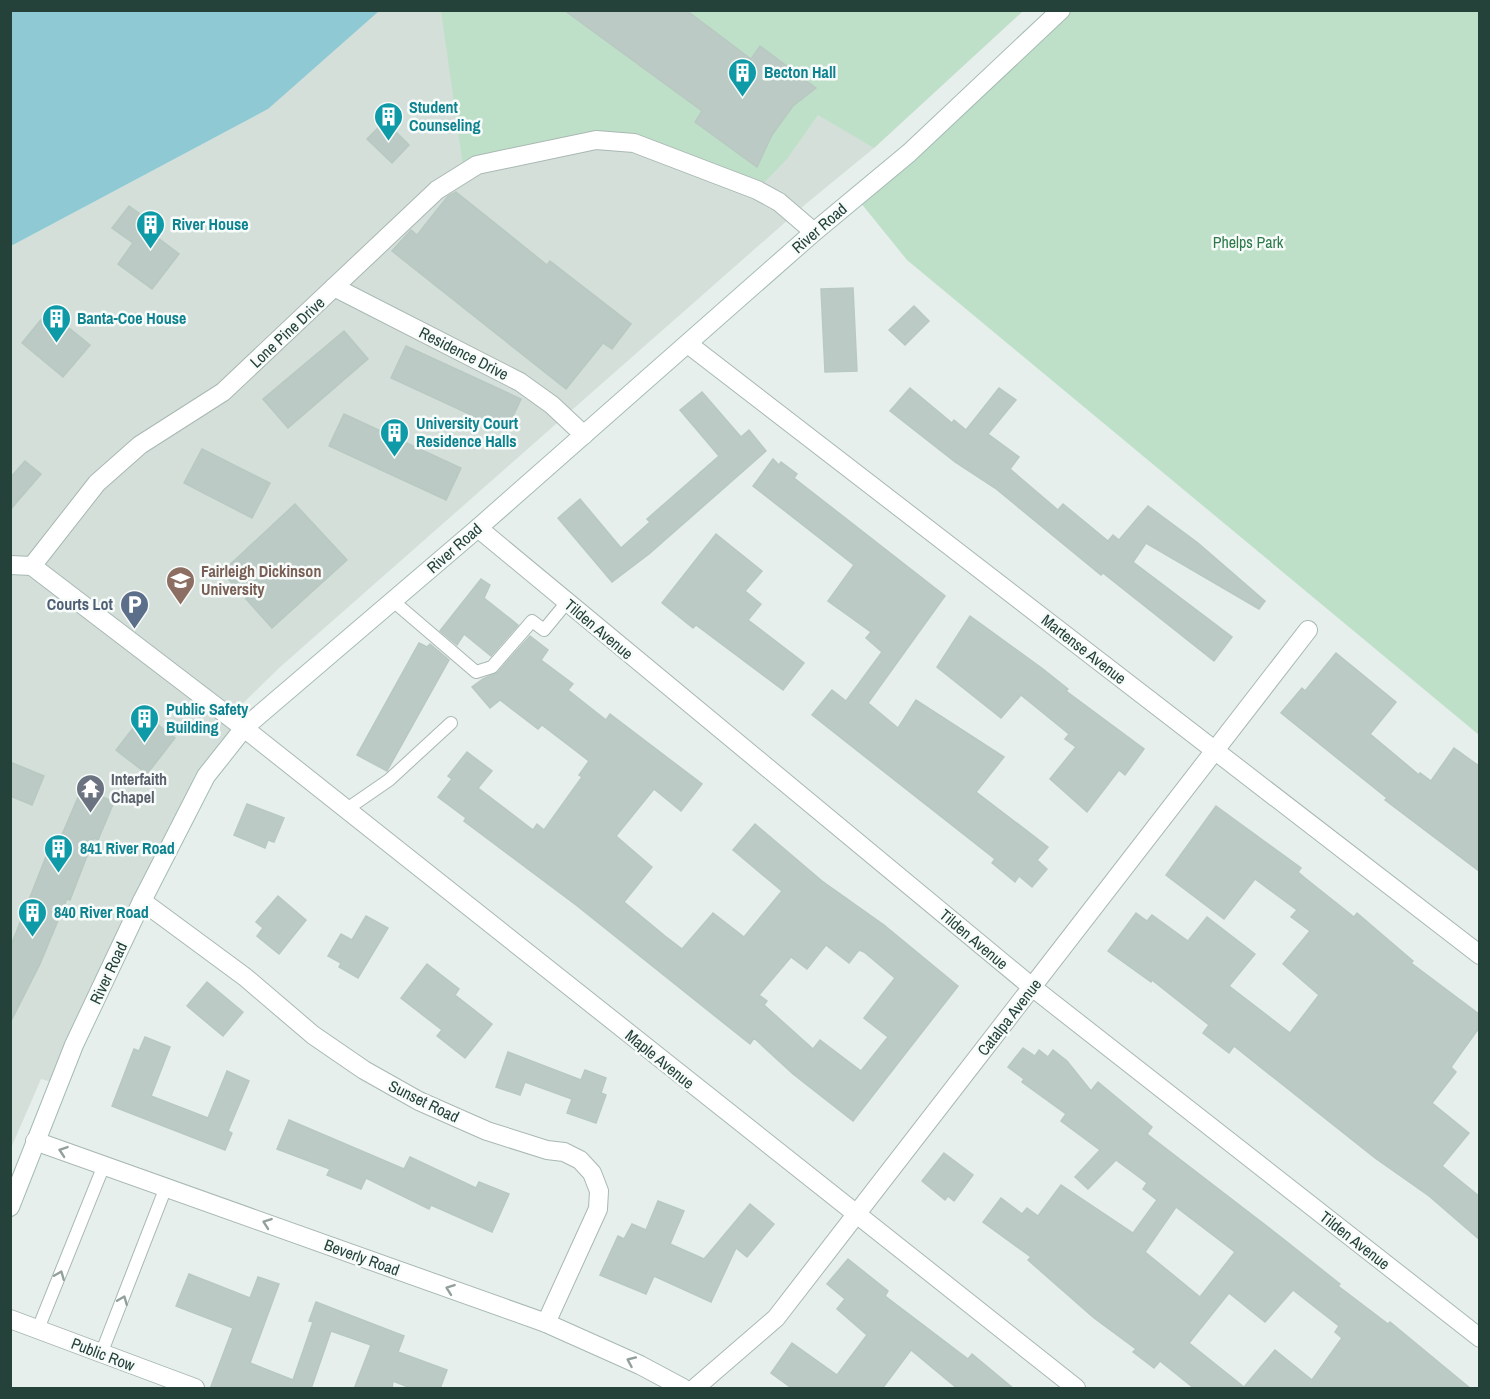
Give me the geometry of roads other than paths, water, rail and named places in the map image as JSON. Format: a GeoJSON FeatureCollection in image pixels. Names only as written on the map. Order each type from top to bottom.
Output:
{"type":"FeatureCollection","features":[{"type":"Feature","properties":{"kind":"street","name":"River Road"},"geometry":{"type":"LineString","coordinates":[[10,1207],[74,1045],[142,901],[206,776],[244,728],[478,528],[814,232],[909,153],[1061,10]]}},
{"type":"Feature","properties":{"kind":"street","name":"Lone Pine Drive"},"geometry":{"type":"LineString","coordinates":[[32,566],[97,483],[140,445],[223,392],[437,190],[477,165],[596,140],[634,143],[747,186],[779,202],[814,232]]}},
{"type":"Feature","properties":{"kind":"street","name":"Residence Drive"},"geometry":{"type":"LineString","coordinates":[[334,287],[520,382],[552,405],[584,435]]}},
{"type":"Feature","properties":{"kind":"street","name":"Martense Avenue"},"geometry":{"type":"LineString","coordinates":[[688,344],[1479,955]]}},
{"type":"Feature","properties":{"kind":"street","name":"Tilden Avenue"},"geometry":{"type":"LineString","coordinates":[[478,528],[1032,987],[1479,1338]]}},
{"type":"Feature","properties":{"kind":"street"},"geometry":{"type":"LineString","coordinates":[[10,565],[32,566],[244,728]]}},
{"type":"Feature","properties":{"kind":"street","name":"Catalpa Avenue"},"geometry":{"type":"LineString","coordinates":[[694,1389],[776,1318],[1308,630]]}},
{"type":"Feature","properties":{"kind":"street","name":"Maple Avenue"},"geometry":{"type":"LineString","coordinates":[[244,728],[1076,1389]]}},
{"type":"Feature","properties":{"kind":"street","name":"Sunset Road"},"geometry":{"type":"LineString","coordinates":[[142,901],[245,977],[313,1035],[364,1070],[419,1101],[487,1131],[547,1150],[564,1152],[580,1160],[592,1173],[598,1191],[598,1209],[546,1323]]}},
{"type":"Feature","properties":{"kind":"street","name":"Beverly Road"},"geometry":{"type":"LineString","coordinates":[[35,1141],[546,1323],[640,1365],[683,1389]]}},
{"type":"Feature","properties":{"kind":"street","name":"Public Row"},"geometry":{"type":"LineString","coordinates":[[10,1319],[195,1389]]}},
{"type":"Feature","properties":{"kind":"lane"},"geometry":{"type":"LineString","coordinates":[[393,601],[476,672],[492,667],[532,621],[544,630],[567,602]]}},
{"type":"Feature","properties":{"kind":"lane"},"geometry":{"type":"LineString","coordinates":[[347,809],[389,780],[450,723]]}},
{"type":"Feature","properties":{"kind":"lane"},"geometry":{"type":"LineString","coordinates":[[38,1329],[104,1165]]}},
{"type":"Feature","properties":{"kind":"lane"},"geometry":{"type":"LineString","coordinates":[[101,1354],[166,1187]]}},
{"type":"Feature","properties":{"kind":"water"},"geometry":{"type":"Polygon","coordinates":[[[11,10],[379,11],[268,109],[11,246],[11,10]]]}},
{"type":"Feature","properties":{"kind":"place","name":"Becton Hall"},"geometry":{"type":"Point","coordinates":[743,98]}},
{"type":"Feature","properties":{"kind":"place","name":"Student Counseling"},"geometry":{"type":"Point","coordinates":[388,142]}},
{"type":"Feature","properties":{"kind":"place","name":"River House"},"geometry":{"type":"Point","coordinates":[151,250]}},
{"type":"Feature","properties":{"kind":"place","name":"Banta-Coe House"},"geometry":{"type":"Point","coordinates":[56,344]}},
{"type":"Feature","properties":{"kind":"place","name":"University Court Residence Halls"},"geometry":{"type":"Point","coordinates":[395,458]}},
{"type":"Feature","properties":{"kind":"place","name":"Fairleigh Dickinson University"},"geometry":{"type":"Point","coordinates":[180,606]}},
{"type":"Feature","properties":{"kind":"place","name":"Courts Lot"},"geometry":{"type":"Point","coordinates":[134,630]}},
{"type":"Feature","properties":{"kind":"place","name":"Public Safety Building"},"geometry":{"type":"Point","coordinates":[145,744]}},
{"type":"Feature","properties":{"kind":"place","name":"Interfaith Chapel"},"geometry":{"type":"Point","coordinates":[90,814]}},
{"type":"Feature","properties":{"kind":"place","name":"841 River Road"},"geometry":{"type":"Point","coordinates":[59,874]}},
{"type":"Feature","properties":{"kind":"place","name":"840 River Road"},"geometry":{"type":"Point","coordinates":[33,938]}},
{"type":"Feature","properties":{"kind":"park label","name":"Phelps Park"},"geometry":{"type":"Point","coordinates":[1248,242]}}]}
